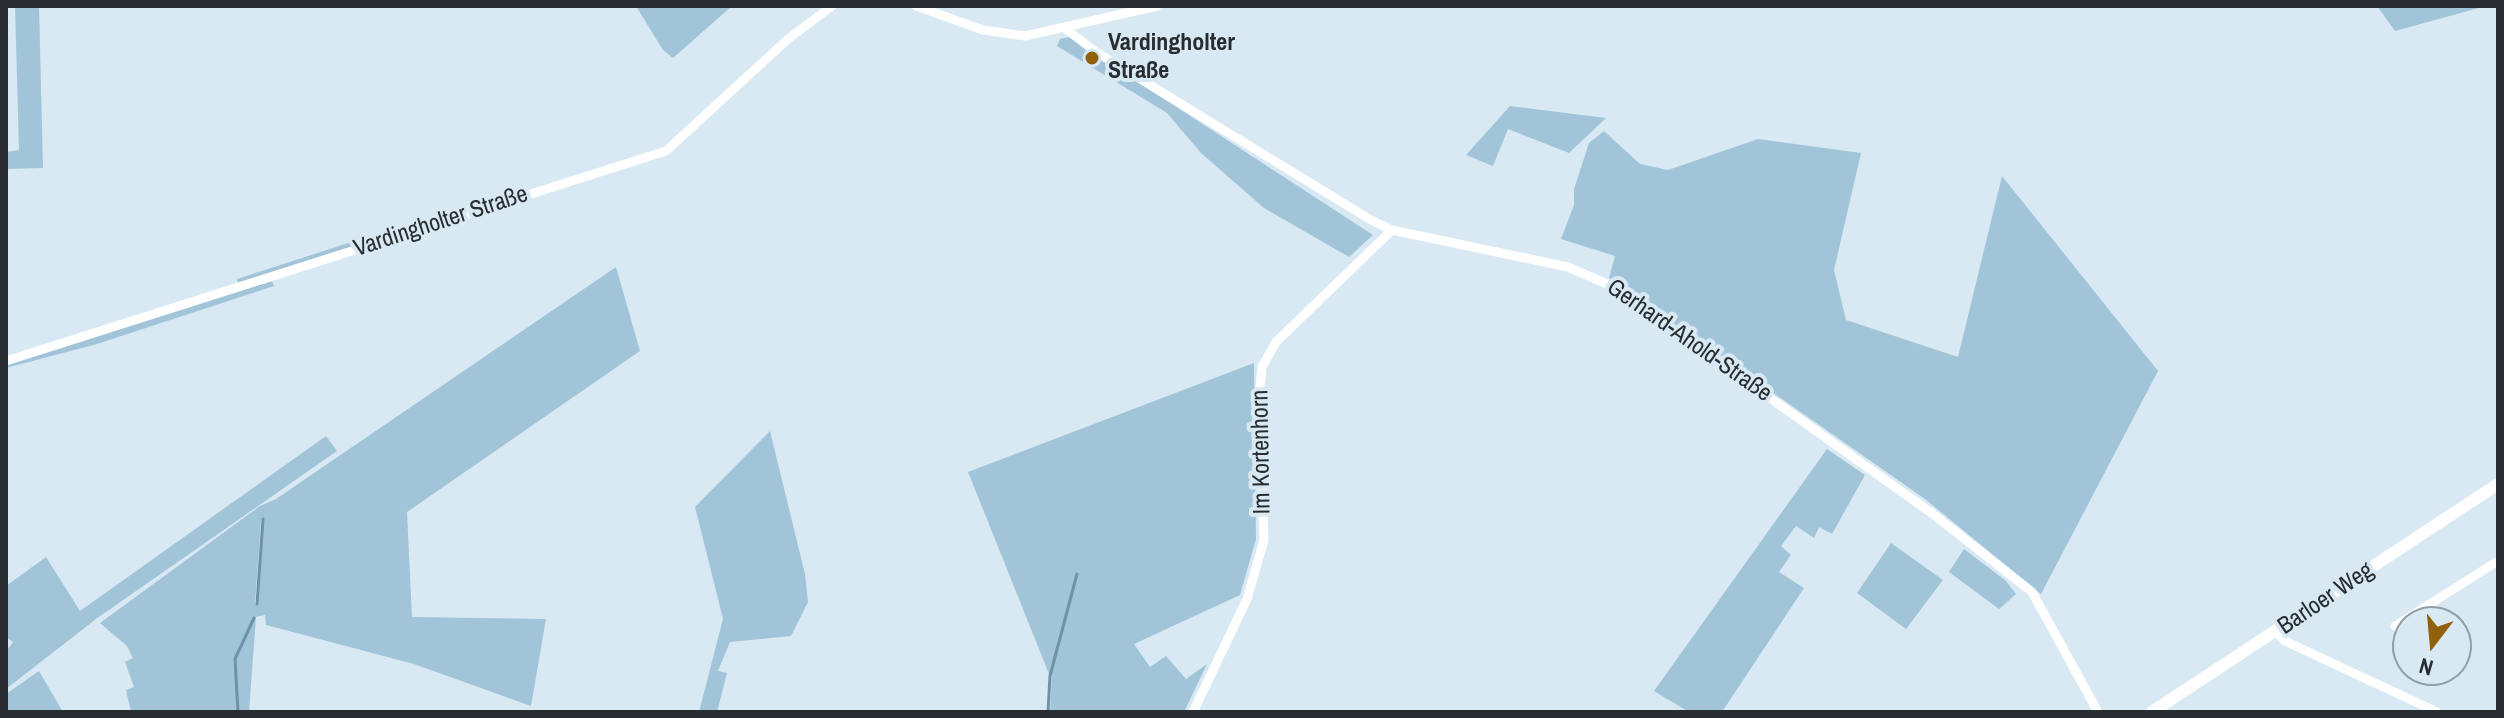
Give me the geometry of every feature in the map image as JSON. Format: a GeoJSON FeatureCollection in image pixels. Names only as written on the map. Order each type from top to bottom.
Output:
{"type":"FeatureCollection","features":[{"type":"Feature","properties":{"kind":"street","name":"Vardingholter Straße"},"geometry":{"type":"LineString","coordinates":[[6,361],[666,151],[788,39],[832,6]]}},
{"type":"Feature","properties":{"kind":"street"},"geometry":{"type":"LineString","coordinates":[[916,6],[983,30],[1017,36],[1066,29],[1157,6]]}},
{"type":"Feature","properties":{"kind":"street","name":"Gerhard-Ahold-Straße"},"geometry":{"type":"LineString","coordinates":[[1066,29],[1122,68],[1392,230],[1568,267],[1614,287],[1921,505],[2032,592],[2098,712]]}},
{"type":"Feature","properties":{"kind":"street","name":"Im Kortenhorn"},"geometry":{"type":"LineString","coordinates":[[1193,712],[1247,599],[1264,540],[1259,398],[1262,367],[1276,342],[1392,230]]}},
{"type":"Feature","properties":{"kind":"street","name":"Barloer Weg"},"geometry":{"type":"LineString","coordinates":[[2152,712],[2498,484]]}},
{"type":"Feature","properties":{"kind":"street"},"geometry":{"type":"LineString","coordinates":[[2427,606],[2498,561]]}},
{"type":"Feature","properties":{"kind":"street"},"geometry":{"type":"LineString","coordinates":[[2276,632],[2285,641],[2437,712]]}},
{"type":"Feature","properties":{"kind":"shaded area"},"geometry":{"type":"Polygon","coordinates":[[[15,6],[39,6],[43,168],[6,169],[6,152],[19,150],[15,6]]]}},
{"type":"Feature","properties":{"kind":"shaded area"},"geometry":{"type":"Polygon","coordinates":[[[636,6],[732,6],[673,58],[663,50],[636,6]]]}},
{"type":"Feature","properties":{"kind":"shaded area"},"geometry":{"type":"Polygon","coordinates":[[[2377,6],[2486,6],[2395,31],[2377,6]]]}},
{"type":"Feature","properties":{"kind":"shaded area"},"geometry":{"type":"Polygon","coordinates":[[[1069,37],[1373,235],[1349,257],[1264,208],[1201,153],[1167,113],[1057,46],[1060,39],[1069,37]]]}},
{"type":"Feature","properties":{"kind":"shaded area"},"geometry":{"type":"Polygon","coordinates":[[[1510,106],[1606,118],[1569,153],[1508,129],[1493,166],[1466,155],[1510,106]]]}},
{"type":"Feature","properties":{"kind":"shaded area"},"geometry":{"type":"Polygon","coordinates":[[[1604,131],[1640,164],[1668,170],[1758,139],[1861,153],[1834,270],[1846,320],[1958,357],[2002,176],[2158,371],[2041,594],[1925,499],[1609,278],[1615,256],[1561,239],[1574,205],[1574,189],[1589,143],[1604,131]]]}},
{"type":"Feature","properties":{"kind":"shaded area"},"geometry":{"type":"Polygon","coordinates":[[[364,238],[365,243],[238,283],[237,279],[364,238]]]}},
{"type":"Feature","properties":{"kind":"shaded area"},"geometry":{"type":"Polygon","coordinates":[[[616,267],[640,351],[407,512],[412,617],[546,619],[531,706],[414,664],[266,625],[265,615],[256,617],[249,712],[131,712],[126,690],[134,687],[125,662],[133,658],[127,646],[100,623],[260,506],[276,499],[616,267]],[[264,518],[261,520],[255,604],[258,604],[264,518]]]}},
{"type":"Feature","properties":{"kind":"shaded area"},"geometry":{"type":"Polygon","coordinates":[[[272,281],[274,286],[97,344],[6,368],[6,364],[272,281]]]}},
{"type":"Feature","properties":{"kind":"shaded area"},"geometry":{"type":"Polygon","coordinates":[[[1254,363],[1256,539],[1240,595],[1134,644],[1150,667],[1166,656],[1186,679],[1207,664],[1184,712],[1050,712],[1052,674],[1049,674],[968,472],[1254,363]]]}},
{"type":"Feature","properties":{"kind":"shaded area"},"geometry":{"type":"Polygon","coordinates":[[[770,431],[805,574],[808,602],[791,636],[730,642],[718,671],[727,673],[717,712],[699,712],[723,619],[695,507],[770,431]]]}},
{"type":"Feature","properties":{"kind":"shaded area"},"geometry":{"type":"Polygon","coordinates":[[[326,436],[337,451],[96,619],[6,689],[6,651],[13,642],[6,637],[6,586],[46,557],[80,611],[326,436]]]}},
{"type":"Feature","properties":{"kind":"shaded area"},"geometry":{"type":"Polygon","coordinates":[[[1827,449],[1865,475],[1832,534],[1819,527],[1814,538],[1796,526],[1781,546],[1791,555],[1779,572],[1804,588],[1722,712],[1689,712],[1654,691],[1827,449]]]}},
{"type":"Feature","properties":{"kind":"shaded area"},"geometry":{"type":"Polygon","coordinates":[[[1891,543],[1943,580],[1906,629],[1857,593],[1891,543]]]}},
{"type":"Feature","properties":{"kind":"shaded area"},"geometry":{"type":"Polygon","coordinates":[[[1964,549],[2006,581],[2016,594],[1999,609],[1949,572],[1964,549]]]}},
{"type":"Feature","properties":{"kind":"shaded area"},"geometry":{"type":"Polygon","coordinates":[[[39,671],[63,712],[6,712],[6,694],[39,671]]]}},
{"type":"Feature","properties":{"kind":"waterway"},"geometry":{"type":"LineString","coordinates":[[257,604],[263,519]]}},
{"type":"Feature","properties":{"kind":"waterway"},"geometry":{"type":"LineString","coordinates":[[1048,712],[1050,676],[1077,574]]}},
{"type":"Feature","properties":{"kind":"waterway"},"geometry":{"type":"LineString","coordinates":[[238,712],[235,659],[254,618]]}},
{"type":"Feature","properties":{"kind":"place","name":"Vardingholter Straße"},"geometry":{"type":"Point","coordinates":[1092,58]}}]}
